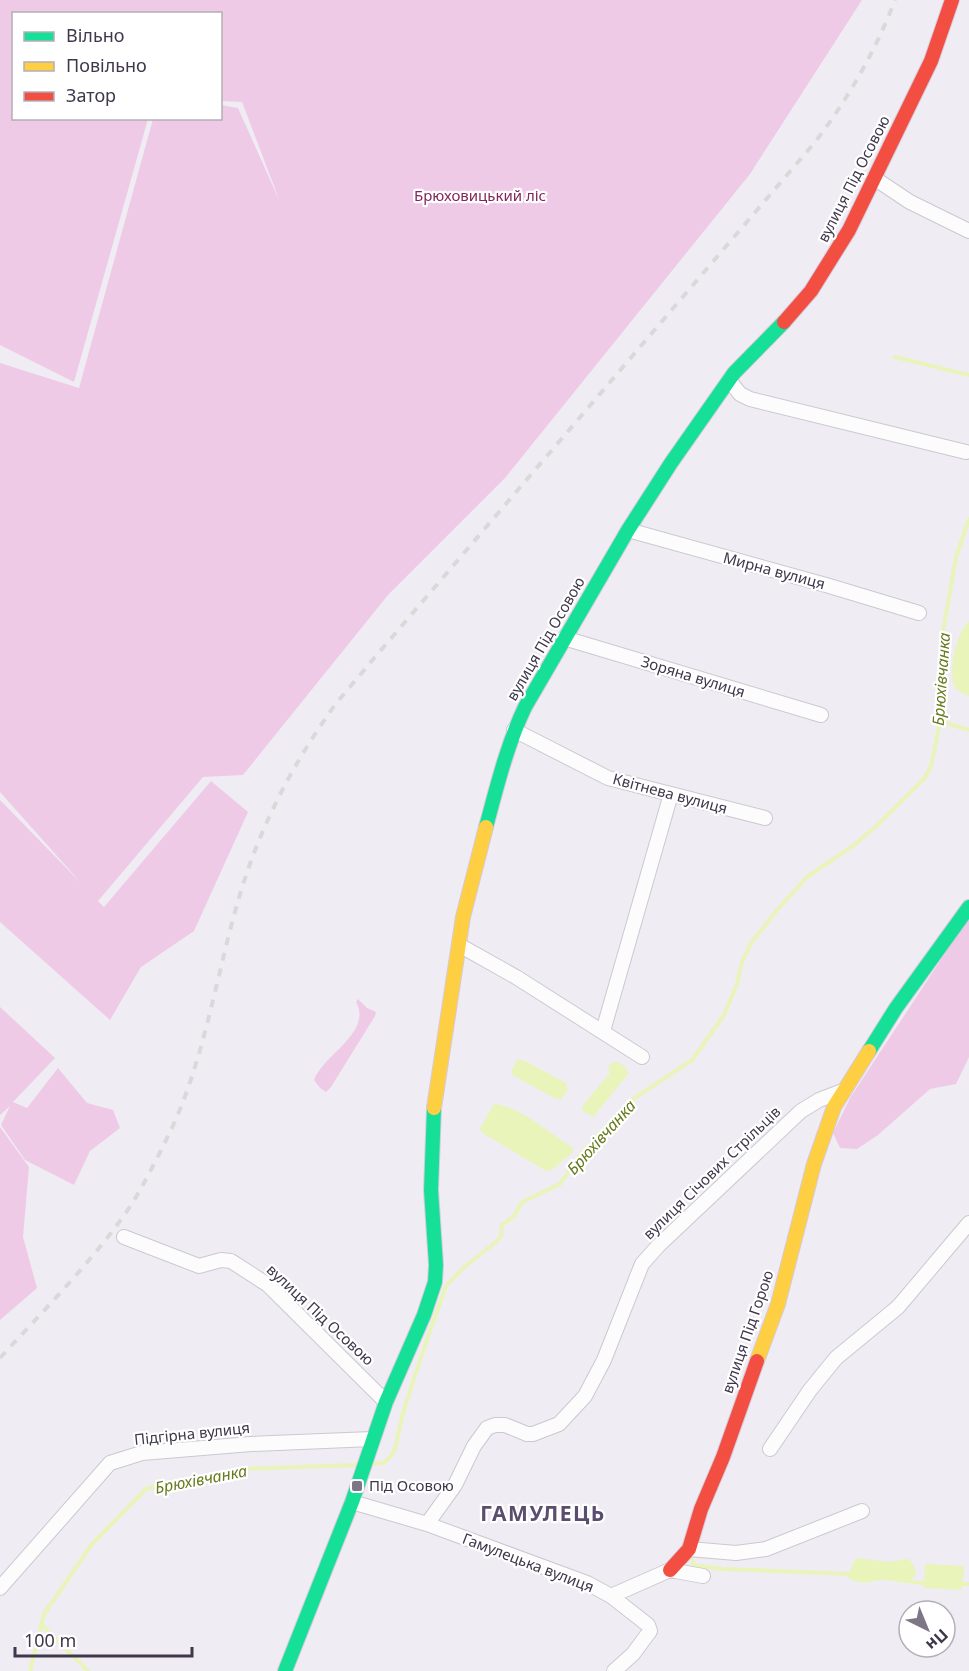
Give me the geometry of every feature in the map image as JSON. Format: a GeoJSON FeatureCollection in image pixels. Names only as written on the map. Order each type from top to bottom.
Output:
{"type":"FeatureCollection","features":[{"type":"Feature","properties":{"kind":"street","name":"вулиця Під Осовою"},"geometry":{"type":"LineString","coordinates":[[352,1502],[386,1402],[424,1315],[435,1282],[431,1190],[435,1096],[466,906],[504,759],[514,730],[564,638],[671,463],[729,380],[811,291],[849,230],[931,61],[952,0]]}},
{"type":"Feature","properties":{"kind":"street"},"geometry":{"type":"LineString","coordinates":[[874,178],[909,202],[969,231]]}},
{"type":"Feature","properties":{"kind":"street"},"geometry":{"type":"LineString","coordinates":[[729,380],[740,394],[750,399],[966,452]]}},
{"type":"Feature","properties":{"kind":"street","name":"Мирна вулиця"},"geometry":{"type":"LineString","coordinates":[[628,530],[920,613]]}},
{"type":"Feature","properties":{"kind":"street","name":"Зоряна вулиця"},"geometry":{"type":"LineString","coordinates":[[564,638],[821,715]]}},
{"type":"Feature","properties":{"kind":"street","name":"Квітнева вулиця"},"geometry":{"type":"LineString","coordinates":[[514,730],[608,778],[765,818]]}},
{"type":"Feature","properties":{"kind":"street"},"geometry":{"type":"LineString","coordinates":[[603,1031],[671,794]]}},
{"type":"Feature","properties":{"kind":"street"},"geometry":{"type":"LineString","coordinates":[[845,1090],[896,1008],[969,907]]}},
{"type":"Feature","properties":{"kind":"street"},"geometry":{"type":"LineString","coordinates":[[459,945],[516,977],[642,1057]]}},
{"type":"Feature","properties":{"kind":"street","name":"вулиця Січових Стрільців"},"geometry":{"type":"LineString","coordinates":[[427,1524],[455,1485],[474,1446],[487,1428],[505,1425],[527,1434],[533,1434],[560,1424],[585,1396],[604,1360],[642,1264],[658,1246],[801,1111],[819,1100],[845,1090]]}},
{"type":"Feature","properties":{"kind":"street","name":"вулиця Під Горою"},"geometry":{"type":"LineString","coordinates":[[689,1549],[701,1509],[723,1457],[778,1304],[814,1164],[834,1107],[845,1090]]}},
{"type":"Feature","properties":{"kind":"street"},"geometry":{"type":"LineString","coordinates":[[770,1449],[810,1390],[836,1358],[898,1307],[969,1223]]}},
{"type":"Feature","properties":{"kind":"street","name":"вулиця Під Осовою"},"geometry":{"type":"LineString","coordinates":[[124,1238],[199,1266],[221,1260],[231,1261],[268,1285],[386,1402]]}},
{"type":"Feature","properties":{"kind":"street","name":"Підгірна вулиця"},"geometry":{"type":"LineString","coordinates":[[0,1588],[110,1463],[142,1453],[251,1444],[370,1445]]}},
{"type":"Feature","properties":{"kind":"street"},"geometry":{"type":"LineString","coordinates":[[285,1671],[352,1502]]}},
{"type":"Feature","properties":{"kind":"street","name":"Гамулецька вулиця"},"geometry":{"type":"LineString","coordinates":[[352,1502],[427,1524],[587,1583],[611,1596],[670,1570]]}},
{"type":"Feature","properties":{"kind":"street"},"geometry":{"type":"LineString","coordinates":[[670,1570],[689,1549],[736,1553],[766,1549],[862,1511]]}},
{"type":"Feature","properties":{"kind":"street"},"geometry":{"type":"LineString","coordinates":[[670,1570],[703,1576]]}},
{"type":"Feature","properties":{"kind":"street"},"geometry":{"type":"LineString","coordinates":[[611,1596],[648,1625],[650,1631],[633,1654],[614,1671]]}},
{"type":"Feature","properties":{"kind":"green space","name":"Брюховицький ліс"},"geometry":{"type":"Polygon","coordinates":[[[0,0],[862,0],[750,174],[505,478],[388,595],[243,775],[203,777],[98,901],[104,907],[211,781],[248,812],[194,931],[141,967],[110,1020],[0,922],[0,800],[82,884],[0,792],[0,363],[79,388],[153,120],[222,120],[222,105],[238,108],[280,202],[242,102],[222,101],[222,12],[12,12],[12,120],[148,120],[74,382],[0,345],[0,0]]]}},
{"type":"Feature","properties":{"kind":"green space"},"geometry":{"type":"Polygon","coordinates":[[[969,917],[969,1057],[956,1084],[930,1089],[878,1135],[857,1149],[840,1148],[833,1133],[850,1098],[969,917]]]}},
{"type":"Feature","properties":{"kind":"green space"},"geometry":{"type":"Polygon","coordinates":[[[358,999],[367,1008],[376,1012],[375,1016],[326,1092],[314,1080],[327,1061],[353,1033],[358,1023],[359,1013],[356,1002],[358,999]]]}},
{"type":"Feature","properties":{"kind":"green space"},"geometry":{"type":"Polygon","coordinates":[[[0,1007],[55,1058],[13,1102],[27,1108],[58,1068],[87,1103],[113,1110],[120,1128],[90,1151],[74,1185],[25,1160],[1,1125],[10,1106],[0,1115],[0,1007]]]}},
{"type":"Feature","properties":{"kind":"green space"},"geometry":{"type":"Polygon","coordinates":[[[0,1127],[29,1167],[23,1237],[37,1288],[0,1320],[0,1127]]]}},
{"type":"Feature","properties":{"kind":"shaded area"},"geometry":{"type":"Polygon","coordinates":[[[969,621],[969,696],[955,687],[952,670],[957,642],[969,621]]]}},
{"type":"Feature","properties":{"kind":"shaded area"},"geometry":{"type":"Polygon","coordinates":[[[517,1060],[523,1060],[566,1083],[568,1090],[561,1099],[556,1099],[514,1076],[511,1072],[517,1060]]]}},
{"type":"Feature","properties":{"kind":"shaded area"},"geometry":{"type":"Polygon","coordinates":[[[616,1061],[629,1073],[593,1117],[582,1110],[583,1105],[610,1073],[608,1066],[616,1061]]]}},
{"type":"Feature","properties":{"kind":"shaded area"},"geometry":{"type":"Polygon","coordinates":[[[496,1104],[534,1121],[573,1148],[572,1153],[553,1169],[546,1171],[484,1134],[480,1130],[481,1127],[493,1105],[496,1104]]]}},
{"type":"Feature","properties":{"kind":"shaded area"},"geometry":{"type":"Polygon","coordinates":[[[856,1558],[889,1562],[910,1560],[916,1571],[915,1576],[906,1583],[886,1580],[858,1582],[847,1577],[856,1558]]]}},
{"type":"Feature","properties":{"kind":"shaded area"},"geometry":{"type":"Polygon","coordinates":[[[925,1564],[964,1566],[962,1590],[924,1588],[925,1564]]]}},
{"type":"Feature","properties":{"kind":"waterway"},"geometry":{"type":"LineString","coordinates":[[895,357],[969,375]]}},
{"type":"Feature","properties":{"kind":"waterway","name":"Брюхівчанка"},"geometry":{"type":"LineString","coordinates":[[370,1464],[384,1463],[395,1449],[403,1413],[446,1286],[463,1268],[497,1241],[501,1236],[502,1225],[514,1216],[522,1202],[560,1184],[579,1156],[630,1101],[692,1060],[724,1015],[751,943],[778,909],[807,877],[854,845],[924,779],[931,766],[940,721],[941,643],[956,557],[969,519]]}},
{"type":"Feature","properties":{"kind":"waterway"},"geometry":{"type":"LineString","coordinates":[[940,721],[969,730]]}},
{"type":"Feature","properties":{"kind":"waterway","name":"Брюхівчанка"},"geometry":{"type":"LineString","coordinates":[[30,1671],[44,1614],[92,1544],[146,1489],[240,1469],[357,1465]]}},
{"type":"Feature","properties":{"kind":"waterway"},"geometry":{"type":"LineString","coordinates":[[692,1557],[693,1565],[722,1569],[852,1574]]}},
{"type":"Feature","properties":{"kind":"waterway"},"geometry":{"type":"LineString","coordinates":[[907,1581],[929,1584]]}},
{"type":"Feature","properties":{"kind":"waterway"},"geometry":{"type":"LineString","coordinates":[[958,1584],[969,1584]]}},
{"type":"Feature","properties":{"kind":"waterway"},"geometry":{"type":"LineString","coordinates":[[42,1625],[88,1671]]}},
{"type":"Feature","properties":{"kind":"railway"},"geometry":{"type":"LineString","coordinates":[[0,1358],[96,1252],[132,1204],[155,1162],[171,1130],[193,1072],[249,866],[268,819],[304,751],[337,703],[370,663],[816,141],[860,74],[895,0]]}},
{"type":"Feature","properties":{"kind":"traffic: fast"},"geometry":{"type":"LineString","coordinates":[[486,827],[498,781],[525,707],[628,530],[671,463],[734,373],[784,322]]}},
{"type":"Feature","properties":{"kind":"traffic: fast"},"geometry":{"type":"LineString","coordinates":[[869,1051],[896,1008],[969,907]]}},
{"type":"Feature","properties":{"kind":"traffic: fast"},"geometry":{"type":"LineString","coordinates":[[285,1671],[352,1502],[386,1402],[424,1315],[435,1282],[431,1190],[434,1108]]}},
{"type":"Feature","properties":{"kind":"traffic: slow"},"geometry":{"type":"LineString","coordinates":[[434,1108],[463,917],[486,827]]}},
{"type":"Feature","properties":{"kind":"traffic: slow"},"geometry":{"type":"LineString","coordinates":[[757,1361],[778,1304],[814,1164],[834,1107],[869,1051]]}},
{"type":"Feature","properties":{"kind":"traffic: jam"},"geometry":{"type":"LineString","coordinates":[[784,322],[811,291],[849,230],[931,61],[952,0]]}},
{"type":"Feature","properties":{"kind":"traffic: jam"},"geometry":{"type":"LineString","coordinates":[[670,1570],[689,1549],[701,1509],[723,1457],[757,1361]]}},
{"type":"Feature","properties":{"kind":"place","name":"Під Осовою"},"geometry":{"type":"Point","coordinates":[357,1486]}},
{"type":"Feature","properties":{"kind":"district","name":"ГАМУЛЕЦЬ"},"geometry":{"type":"Point","coordinates":[543,1514]}}]}
